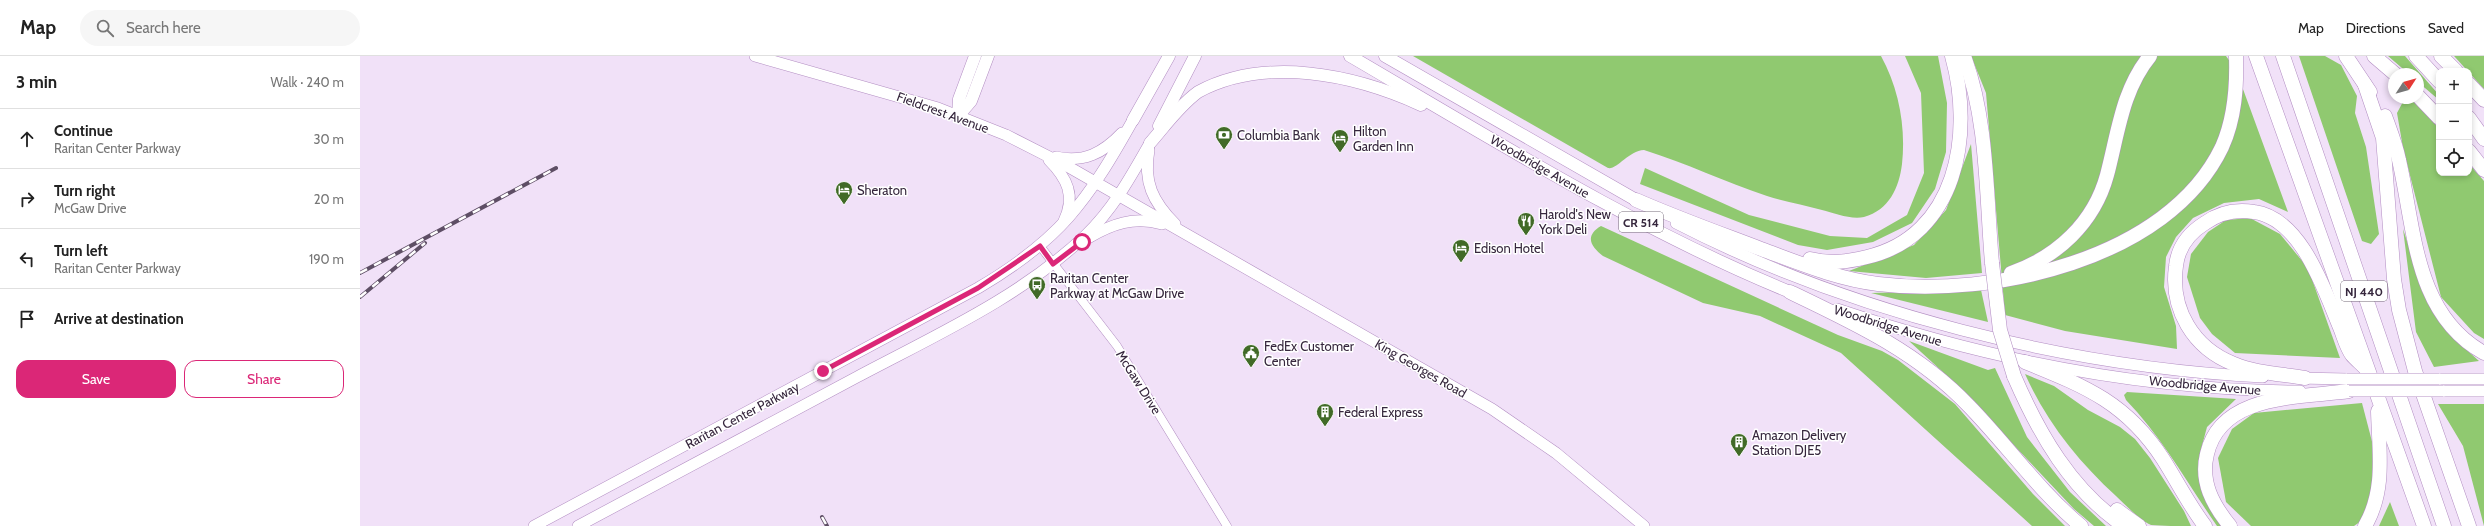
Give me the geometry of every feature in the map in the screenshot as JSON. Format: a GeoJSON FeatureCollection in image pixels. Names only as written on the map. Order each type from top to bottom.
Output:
{"type":"FeatureCollection","features":[{"type":"Feature","properties":{"kind":"highway"},"geometry":{"type":"LineString","coordinates":[[1748,244],[1822,262],[1842,262],[1887,251],[1914,236],[1925,226],[1946,196],[1954,175],[1958,149],[1960,97],[1952,56]]}},
{"type":"Feature","properties":{"kind":"highway"},"geometry":{"type":"LineString","coordinates":[[1964,56],[1977,103],[1982,134],[1992,263],[2000,330],[2014,376],[2037,424],[2056,456],[2078,487],[2103,512],[2124,526]]}},
{"type":"Feature","properties":{"kind":"highway"},"geometry":{"type":"LineString","coordinates":[[1972,283],[2025,268],[2043,259],[2060,248],[2084,223],[2093,210],[2105,182],[2123,108],[2130,87],[2150,56]]}},
{"type":"Feature","properties":{"kind":"highway"},"geometry":{"type":"LineString","coordinates":[[1636,200],[1748,244],[1831,274],[1877,284],[1923,286],[2016,279],[2089,257],[2132,235],[2189,194],[2213,163],[2229,128],[2236,89],[2236,56]]}},
{"type":"Feature","properties":{"kind":"highway","name":"NJ 440"},"geometry":{"type":"LineString","coordinates":[[2256,56],[2424,526]]}},
{"type":"Feature","properties":{"kind":"highway","name":"NJ 440"},"geometry":{"type":"LineString","coordinates":[[2284,56],[2444,526]]}},
{"type":"Feature","properties":{"kind":"highway"},"geometry":{"type":"LineString","coordinates":[[2346,56],[2383,112],[2393,136],[2399,158],[2420,266],[2433,301],[2452,328],[2465,340],[2484,353]]}},
{"type":"Feature","properties":{"kind":"highway"},"geometry":{"type":"LineString","coordinates":[[2374,56],[2388,68]]}},
{"type":"Feature","properties":{"kind":"highway"},"geometry":{"type":"LineString","coordinates":[[2416,56],[2436,78]]}},
{"type":"Feature","properties":{"kind":"highway"},"geometry":{"type":"LineString","coordinates":[[2441,56],[2453,68]]}},
{"type":"Feature","properties":{"kind":"highway"},"geometry":{"type":"LineString","coordinates":[[2365,85],[2383,138],[2391,249],[2399,310],[2415,371],[2469,526]]}},
{"type":"Feature","properties":{"kind":"highway"},"geometry":{"type":"LineString","coordinates":[[2472,87],[2484,100]]}},
{"type":"Feature","properties":{"kind":"highway"},"geometry":{"type":"LineString","coordinates":[[2424,102],[2436,115]]}},
{"type":"Feature","properties":{"kind":"highway"},"geometry":{"type":"LineString","coordinates":[[2472,122],[2484,139]]}},
{"type":"Feature","properties":{"kind":"highway"},"geometry":{"type":"LineString","coordinates":[[2472,155],[2484,170]]}},
{"type":"Feature","properties":{"kind":"highway"},"geometry":{"type":"LineString","coordinates":[[2305,378],[2234,364],[2201,344],[2189,330],[2181,313],[2176,293],[2175,274],[2177,256],[2186,240],[2196,228],[2211,218],[2226,213],[2244,210],[2259,213],[2286,226],[2314,269],[2352,355],[2368,370]]}},
{"type":"Feature","properties":{"kind":"highway"},"geometry":{"type":"LineString","coordinates":[[1790,292],[1867,329],[1919,362],[1968,405],[2044,491],[2080,526]]}},
{"type":"Feature","properties":{"kind":"highway"},"geometry":{"type":"LineString","coordinates":[[2025,362],[2086,387],[2127,416],[2162,458],[2205,526]]}},
{"type":"Feature","properties":{"kind":"highway"},"geometry":{"type":"LineString","coordinates":[[2230,526],[2211,497],[2205,480],[2204,464],[2208,447],[2215,432],[2226,420],[2240,410],[2256,404],[2348,385]]}},
{"type":"Feature","properties":{"kind":"highway"},"geometry":{"type":"LineString","coordinates":[[2365,526],[2377,500],[2380,484],[2378,400]]}},
{"type":"Feature","properties":{"kind":"highway"},"geometry":{"type":"LineString","coordinates":[[2037,424],[2060,456],[2085,483],[2139,526]]}},
{"type":"Feature","properties":{"kind":"main road","name":"Fieldcrest Avenue"},"geometry":{"type":"LineString","coordinates":[[755,56],[881,90],[958,116],[1038,151],[1119,196]]}},
{"type":"Feature","properties":{"kind":"main road"},"geometry":{"type":"LineString","coordinates":[[958,116],[959,99],[975,56]]}},
{"type":"Feature","properties":{"kind":"main road"},"geometry":{"type":"LineString","coordinates":[[958,116],[972,98],[988,56]]}},
{"type":"Feature","properties":{"kind":"main road"},"geometry":{"type":"LineString","coordinates":[[1038,151],[1061,158],[1087,158],[1108,146],[1133,120],[1170,56]]}},
{"type":"Feature","properties":{"kind":"main road"},"geometry":{"type":"LineString","coordinates":[[1195,56],[1150,143],[1147,167],[1152,194],[1174,223],[1195,239]]}},
{"type":"Feature","properties":{"kind":"main road","name":"Woodbridge Avenue"},"geometry":{"type":"LineString","coordinates":[[1350,56],[1609,206],[1703,255],[1790,292],[1927,338],[2025,362],[2168,383],[2287,391],[2348,385],[2440,379],[2484,379]]}},
{"type":"Feature","properties":{"kind":"main road","name":"Woodbridge Avenue"},"geometry":{"type":"LineString","coordinates":[[1385,56],[1636,200],[1711,240],[1770,267],[1878,304],[1980,333],[2070,354],[2169,369],[2305,378],[2348,385],[2444,391],[2484,391]]}},
{"type":"Feature","properties":{"kind":"main road"},"geometry":{"type":"LineString","coordinates":[[1150,143],[1184,104],[1210,84],[1240,71],[1274,67],[1319,70],[1362,81],[1423,106],[1496,141]]}},
{"type":"Feature","properties":{"kind":"main road","name":"Raritan Center Parkway"},"geometry":{"type":"LineString","coordinates":[[534,526],[978,288],[1040,246],[1061,227],[1097,183],[1133,120]]}},
{"type":"Feature","properties":{"kind":"main road","name":"Raritan Center Parkway"},"geometry":{"type":"LineString","coordinates":[[578,526],[956,324],[1026,284],[1053,264],[1101,220],[1119,196],[1150,143]]}},
{"type":"Feature","properties":{"kind":"main road"},"geometry":{"type":"LineString","coordinates":[[1038,151],[1059,170],[1068,186],[1069,207],[1061,227]]}},
{"type":"Feature","properties":{"kind":"main road","name":"King Georges Road"},"geometry":{"type":"LineString","coordinates":[[1119,196],[1513,422],[1566,460],[1644,526]]}},
{"type":"Feature","properties":{"kind":"main road"},"geometry":{"type":"LineString","coordinates":[[1069,250],[1101,231],[1121,222],[1146,221],[1177,229]]}},
{"type":"Feature","properties":{"kind":"street","name":"McGaw Drive"},"geometry":{"type":"LineString","coordinates":[[1040,246],[1117,346],[1227,526]]}},
{"type":"Feature","properties":{"kind":"green space"},"geometry":{"type":"Polygon","coordinates":[[[1413,56],[1881,56],[1897,95],[1900,108],[1903,136],[1901,173],[1891,197],[1880,209],[1873,214],[1854,218],[1767,196],[1644,150],[1638,151],[1615,166],[1608,168],[1413,56]]]}},
{"type":"Feature","properties":{"kind":"green space"},"geometry":{"type":"Polygon","coordinates":[[[1905,56],[1938,56],[1947,103],[1946,152],[1935,189],[1912,223],[1873,242],[1827,250],[1798,245],[1640,184],[1645,168],[1749,215],[1830,236],[1867,238],[1907,215],[1924,173],[1921,93],[1905,56]]]}},
{"type":"Feature","properties":{"kind":"green space"},"geometry":{"type":"Polygon","coordinates":[[[1971,56],[2226,56],[2236,70],[2288,212],[2259,199],[2224,203],[2193,218],[2176,237],[2166,257],[2164,287],[2176,326],[2177,349],[2065,331],[2005,315],[1986,93],[1971,56]]]}},
{"type":"Feature","properties":{"kind":"green space"},"geometry":{"type":"Polygon","coordinates":[[[2299,56],[2325,56],[2341,65],[2357,96],[2355,113],[2366,147],[2379,234],[2371,244],[2362,241],[2299,56]]]}},
{"type":"Feature","properties":{"kind":"green space"},"geometry":{"type":"Polygon","coordinates":[[[2388,56],[2405,56],[2415,68],[2402,68],[2388,56]]]}},
{"type":"Feature","properties":{"kind":"green space"},"geometry":{"type":"Polygon","coordinates":[[[2454,56],[2484,56],[2484,89],[2472,76],[2472,68],[2465,68],[2454,56]]]}},
{"type":"Feature","properties":{"kind":"green space"},"geometry":{"type":"Polygon","coordinates":[[[2424,78],[2436,92],[2436,97],[2424,87],[2424,78]]]}},
{"type":"Feature","properties":{"kind":"green space"},"geometry":{"type":"Polygon","coordinates":[[[2402,104],[2418,104],[2436,125],[2436,176],[2472,176],[2472,167],[2484,181],[2484,339],[2474,333],[2441,297],[2403,148],[2397,113],[2402,104]]]}},
{"type":"Feature","properties":{"kind":"green space"},"geometry":{"type":"Polygon","coordinates":[[[1971,144],[1982,273],[1926,278],[1849,271],[1914,245],[1946,210],[1971,144]]]}},
{"type":"Feature","properties":{"kind":"green space"},"geometry":{"type":"Polygon","coordinates":[[[2250,218],[2280,234],[2308,268],[2340,358],[2235,353],[2212,334],[2200,318],[2187,277],[2191,254],[2208,232],[2226,220],[2250,218]]]}},
{"type":"Feature","properties":{"kind":"green space"},"geometry":{"type":"Polygon","coordinates":[[[1601,226],[1838,335],[1882,351],[1898,360],[1955,404],[2033,494],[2065,526],[2032,526],[1841,353],[1760,316],[1703,303],[1603,256],[1595,249],[1591,241],[1592,234],[1601,226]]]}},
{"type":"Feature","properties":{"kind":"green space"},"geometry":{"type":"Polygon","coordinates":[[[2403,229],[2428,304],[2449,334],[2479,361],[2434,367],[2416,332],[2403,229]]]}},
{"type":"Feature","properties":{"kind":"green space"},"geometry":{"type":"Polygon","coordinates":[[[1981,290],[1988,322],[1871,293],[1981,290]]]}},
{"type":"Feature","properties":{"kind":"green space"},"geometry":{"type":"Polygon","coordinates":[[[1909,341],[1988,370],[1995,368],[2027,437],[2070,492],[2106,526],[2094,526],[2074,509],[1957,385],[1909,341]]]}},
{"type":"Feature","properties":{"kind":"green space"},"geometry":{"type":"Polygon","coordinates":[[[2025,374],[2054,386],[2088,410],[2120,427],[2135,439],[2150,458],[2184,511],[2191,526],[2151,525],[2133,512],[2102,483],[2064,440],[2043,408],[2025,374]]]}},
{"type":"Feature","properties":{"kind":"green space"},"geometry":{"type":"Polygon","coordinates":[[[2127,392],[2236,399],[2207,427],[2199,457],[2202,487],[2223,526],[2217,526],[2163,445],[2126,400],[2124,395],[2127,392]]]}},
{"type":"Feature","properties":{"kind":"green space"},"geometry":{"type":"Polygon","coordinates":[[[2362,403],[2375,453],[2374,494],[2364,519],[2354,526],[2251,526],[2226,502],[2218,458],[2232,429],[2254,413],[2362,403]]]}},
{"type":"Feature","properties":{"kind":"green space"},"geometry":{"type":"Polygon","coordinates":[[[2438,404],[2484,404],[2484,526],[2463,446],[2438,404]]]}},
{"type":"Feature","properties":{"kind":"green space"},"geometry":{"type":"Polygon","coordinates":[[[2390,502],[2399,526],[2379,526],[2390,502]]]}},
{"type":"Feature","properties":{"kind":"railway"},"geometry":{"type":"LineString","coordinates":[[360,273],[556,168]]}},
{"type":"Feature","properties":{"kind":"railway"},"geometry":{"type":"LineString","coordinates":[[360,297],[425,243]]}},
{"type":"Feature","properties":{"kind":"railway"},"geometry":{"type":"LineString","coordinates":[[822,517],[827,526]]}},
{"type":"Feature","properties":{"kind":"place","name":"Columbia Bank"},"geometry":{"type":"Point","coordinates":[1224,150]}},
{"type":"Feature","properties":{"kind":"place","name":"Hilton Garden Inn"},"geometry":{"type":"Point","coordinates":[1340,153]}},
{"type":"Feature","properties":{"kind":"place","name":"Sheraton"},"geometry":{"type":"Point","coordinates":[844,205]}},
{"type":"Feature","properties":{"kind":"place","name":"Harold's New York Deli"},"geometry":{"type":"Point","coordinates":[1526,236]}},
{"type":"Feature","properties":{"kind":"place","name":"Edison Hotel"},"geometry":{"type":"Point","coordinates":[1461,263]}},
{"type":"Feature","properties":{"kind":"place","name":"Raritan Center Parkway at McGaw Drive"},"geometry":{"type":"Point","coordinates":[1037,300]}},
{"type":"Feature","properties":{"kind":"place","name":"FedEx Customer Center"},"geometry":{"type":"Point","coordinates":[1251,368]}},
{"type":"Feature","properties":{"kind":"place","name":"Federal Express"},"geometry":{"type":"Point","coordinates":[1325,427]}},
{"type":"Feature","properties":{"kind":"place","name":"Amazon Delivery Station DJE5"},"geometry":{"type":"Point","coordinates":[1739,457]}},
{"type":"Feature","properties":{"kind":"route"},"geometry":{"type":"LineString","coordinates":[[823,371],[978,288],[1019,263],[1040,246],[1053,264],[1069,250],[1082,242]]}}]}
